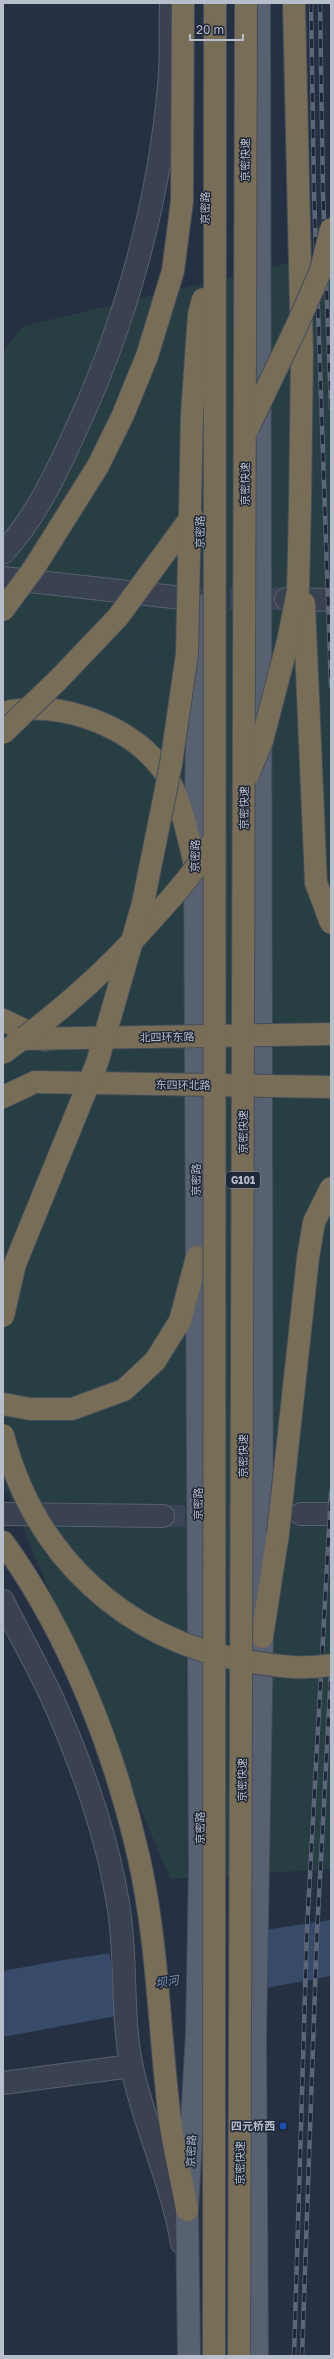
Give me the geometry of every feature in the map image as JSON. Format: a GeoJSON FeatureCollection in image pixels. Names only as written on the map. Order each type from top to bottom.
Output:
{"type":"FeatureCollection","features":[{"type":"Feature","properties":{"kind":"highway"},"geometry":{"type":"LineString","coordinates":[[3,610],[34,568],[101,459],[123,415],[147,356],[173,271],[182,201],[184,3]]}},
{"type":"Feature","properties":{"kind":"highway","name":"G101"},"geometry":{"type":"LineString","coordinates":[[214,2356],[215,3]]}},
{"type":"Feature","properties":{"kind":"highway","name":"京密快速"},"geometry":{"type":"LineString","coordinates":[[239,2356],[246,3]]}},
{"type":"Feature","properties":{"kind":"highway"},"geometry":{"type":"LineString","coordinates":[[3,1053],[45,1023],[128,948],[184,884],[200,863],[240,795],[262,741],[288,641],[298,591],[302,353],[294,3]]}},
{"type":"Feature","properties":{"kind":"highway"},"geometry":{"type":"LineString","coordinates":[[3,733],[60,679],[118,617],[221,474],[250,424],[299,321],[321,270],[331,229]]}},
{"type":"Feature","properties":{"kind":"highway"},"geometry":{"type":"LineString","coordinates":[[3,1316],[14,1264],[99,1056],[143,903],[171,764],[187,654],[192,414],[199,314],[214,259]]}},
{"type":"Feature","properties":{"kind":"highway"},"geometry":{"type":"LineString","coordinates":[[300,505],[316,883],[331,923]]}},
{"type":"Feature","properties":{"kind":"highway"},"geometry":{"type":"LineString","coordinates":[[3,713],[33,707],[68,712],[108,726],[134,743],[160,766],[177,800],[195,866]]}},
{"type":"Feature","properties":{"kind":"highway"},"geometry":{"type":"LineString","coordinates":[[3,1020],[45,1040]]}},
{"type":"Feature","properties":{"kind":"highway","name":"北四环东路"},"geometry":{"type":"LineString","coordinates":[[3,1038],[45,1040],[331,1034]]}},
{"type":"Feature","properties":{"kind":"highway"},"geometry":{"type":"LineString","coordinates":[[3,1082],[35,1082]]}},
{"type":"Feature","properties":{"kind":"highway"},"geometry":{"type":"LineString","coordinates":[[3,1097],[35,1082]]}},
{"type":"Feature","properties":{"kind":"highway","name":"东四环北路"},"geometry":{"type":"LineString","coordinates":[[35,1082],[331,1087]]}},
{"type":"Feature","properties":{"kind":"highway"},"geometry":{"type":"LineString","coordinates":[[262,1638],[278,1534],[308,1258],[314,1222],[331,1188]]}},
{"type":"Feature","properties":{"kind":"highway"},"geometry":{"type":"LineString","coordinates":[[3,1404],[30,1409],[72,1409],[124,1390],[155,1361],[180,1321],[197,1257]]}},
{"type":"Feature","properties":{"kind":"highway"},"geometry":{"type":"LineString","coordinates":[[3,1435],[11,1464],[26,1500],[47,1536],[71,1567],[95,1590],[120,1608],[148,1627],[175,1641],[231,1658],[290,1667],[314,1668],[331,1665]]}},
{"type":"Feature","properties":{"kind":"highway"},"geometry":{"type":"LineString","coordinates":[[5,1544],[40,1598],[66,1650],[95,1717],[119,1783],[138,1854],[147,1902],[170,2121],[187,2210]]}},
{"type":"Feature","properties":{"kind":"main road","name":"京密路"},"geometry":{"type":"LineString","coordinates":[[189,2356],[187,2210],[197,2034],[200,1868],[195,866],[208,3]]}},
{"type":"Feature","properties":{"kind":"main road","name":"G101"},"geometry":{"type":"LineString","coordinates":[[257,2356],[255,2037],[262,1638],[259,3]]}},
{"type":"Feature","properties":{"kind":"street"},"geometry":{"type":"LineString","coordinates":[[3,553],[49,489],[96,384],[113,341],[128,290],[159,165],[169,84],[171,3]]}},
{"type":"Feature","properties":{"kind":"street"},"geometry":{"type":"LineString","coordinates":[[3,578],[182,598]]}},
{"type":"Feature","properties":{"kind":"street"},"geometry":{"type":"LineString","coordinates":[[286,600],[331,600]]}},
{"type":"Feature","properties":{"kind":"street"},"geometry":{"type":"LineString","coordinates":[[3,1514],[163,1516]]}},
{"type":"Feature","properties":{"kind":"street"},"geometry":{"type":"LineString","coordinates":[[302,1514],[331,1514]]}},
{"type":"Feature","properties":{"kind":"street"},"geometry":{"type":"LineString","coordinates":[[3,1601],[53,1700],[90,1789],[111,1867],[119,1911],[131,2066],[144,2117],[163,2168],[179,2224],[187,2272]]}},
{"type":"Feature","properties":{"kind":"street"},"geometry":{"type":"LineString","coordinates":[[3,2083],[131,2066]]}},
{"type":"Feature","properties":{"kind":"green space"},"geometry":{"type":"Polygon","coordinates":[[[331,253],[331,1869],[170,1879],[8,1492],[3,1488],[3,350],[24,326],[331,253]]]}},
{"type":"Feature","properties":{"kind":"water","name":"坝河"},"geometry":{"type":"Polygon","coordinates":[[[331,1920],[331,1976],[3,2037],[3,1971],[57,1961],[331,1920]]]}},
{"type":"Feature","properties":{"kind":"pier"},"geometry":{"type":"Polygon","coordinates":[[[264,1928],[262,1990],[119,2017],[109,1951],[264,1928]]]}},
{"type":"Feature","properties":{"kind":"tunnel"},"geometry":{"type":"LineString","coordinates":[[197,599],[286,599]]}},
{"type":"Feature","properties":{"kind":"tunnel"},"geometry":{"type":"LineString","coordinates":[[163,1516],[259,1515]]}},
{"type":"Feature","properties":{"kind":"railway"},"geometry":{"type":"LineString","coordinates":[[311,3],[314,194],[331,686]]}},
{"type":"Feature","properties":{"kind":"railway"},"geometry":{"type":"LineString","coordinates":[[320,3],[323,194],[331,408]]}},
{"type":"Feature","properties":{"kind":"railway"},"geometry":{"type":"LineString","coordinates":[[294,2356],[307,1929],[331,1492]]}},
{"type":"Feature","properties":{"kind":"railway"},"geometry":{"type":"LineString","coordinates":[[302,2356],[317,1933],[331,1672]]}},
{"type":"Feature","properties":{"kind":"place","name":"四元桥西"},"geometry":{"type":"Point","coordinates":[283,2126]}}]}
